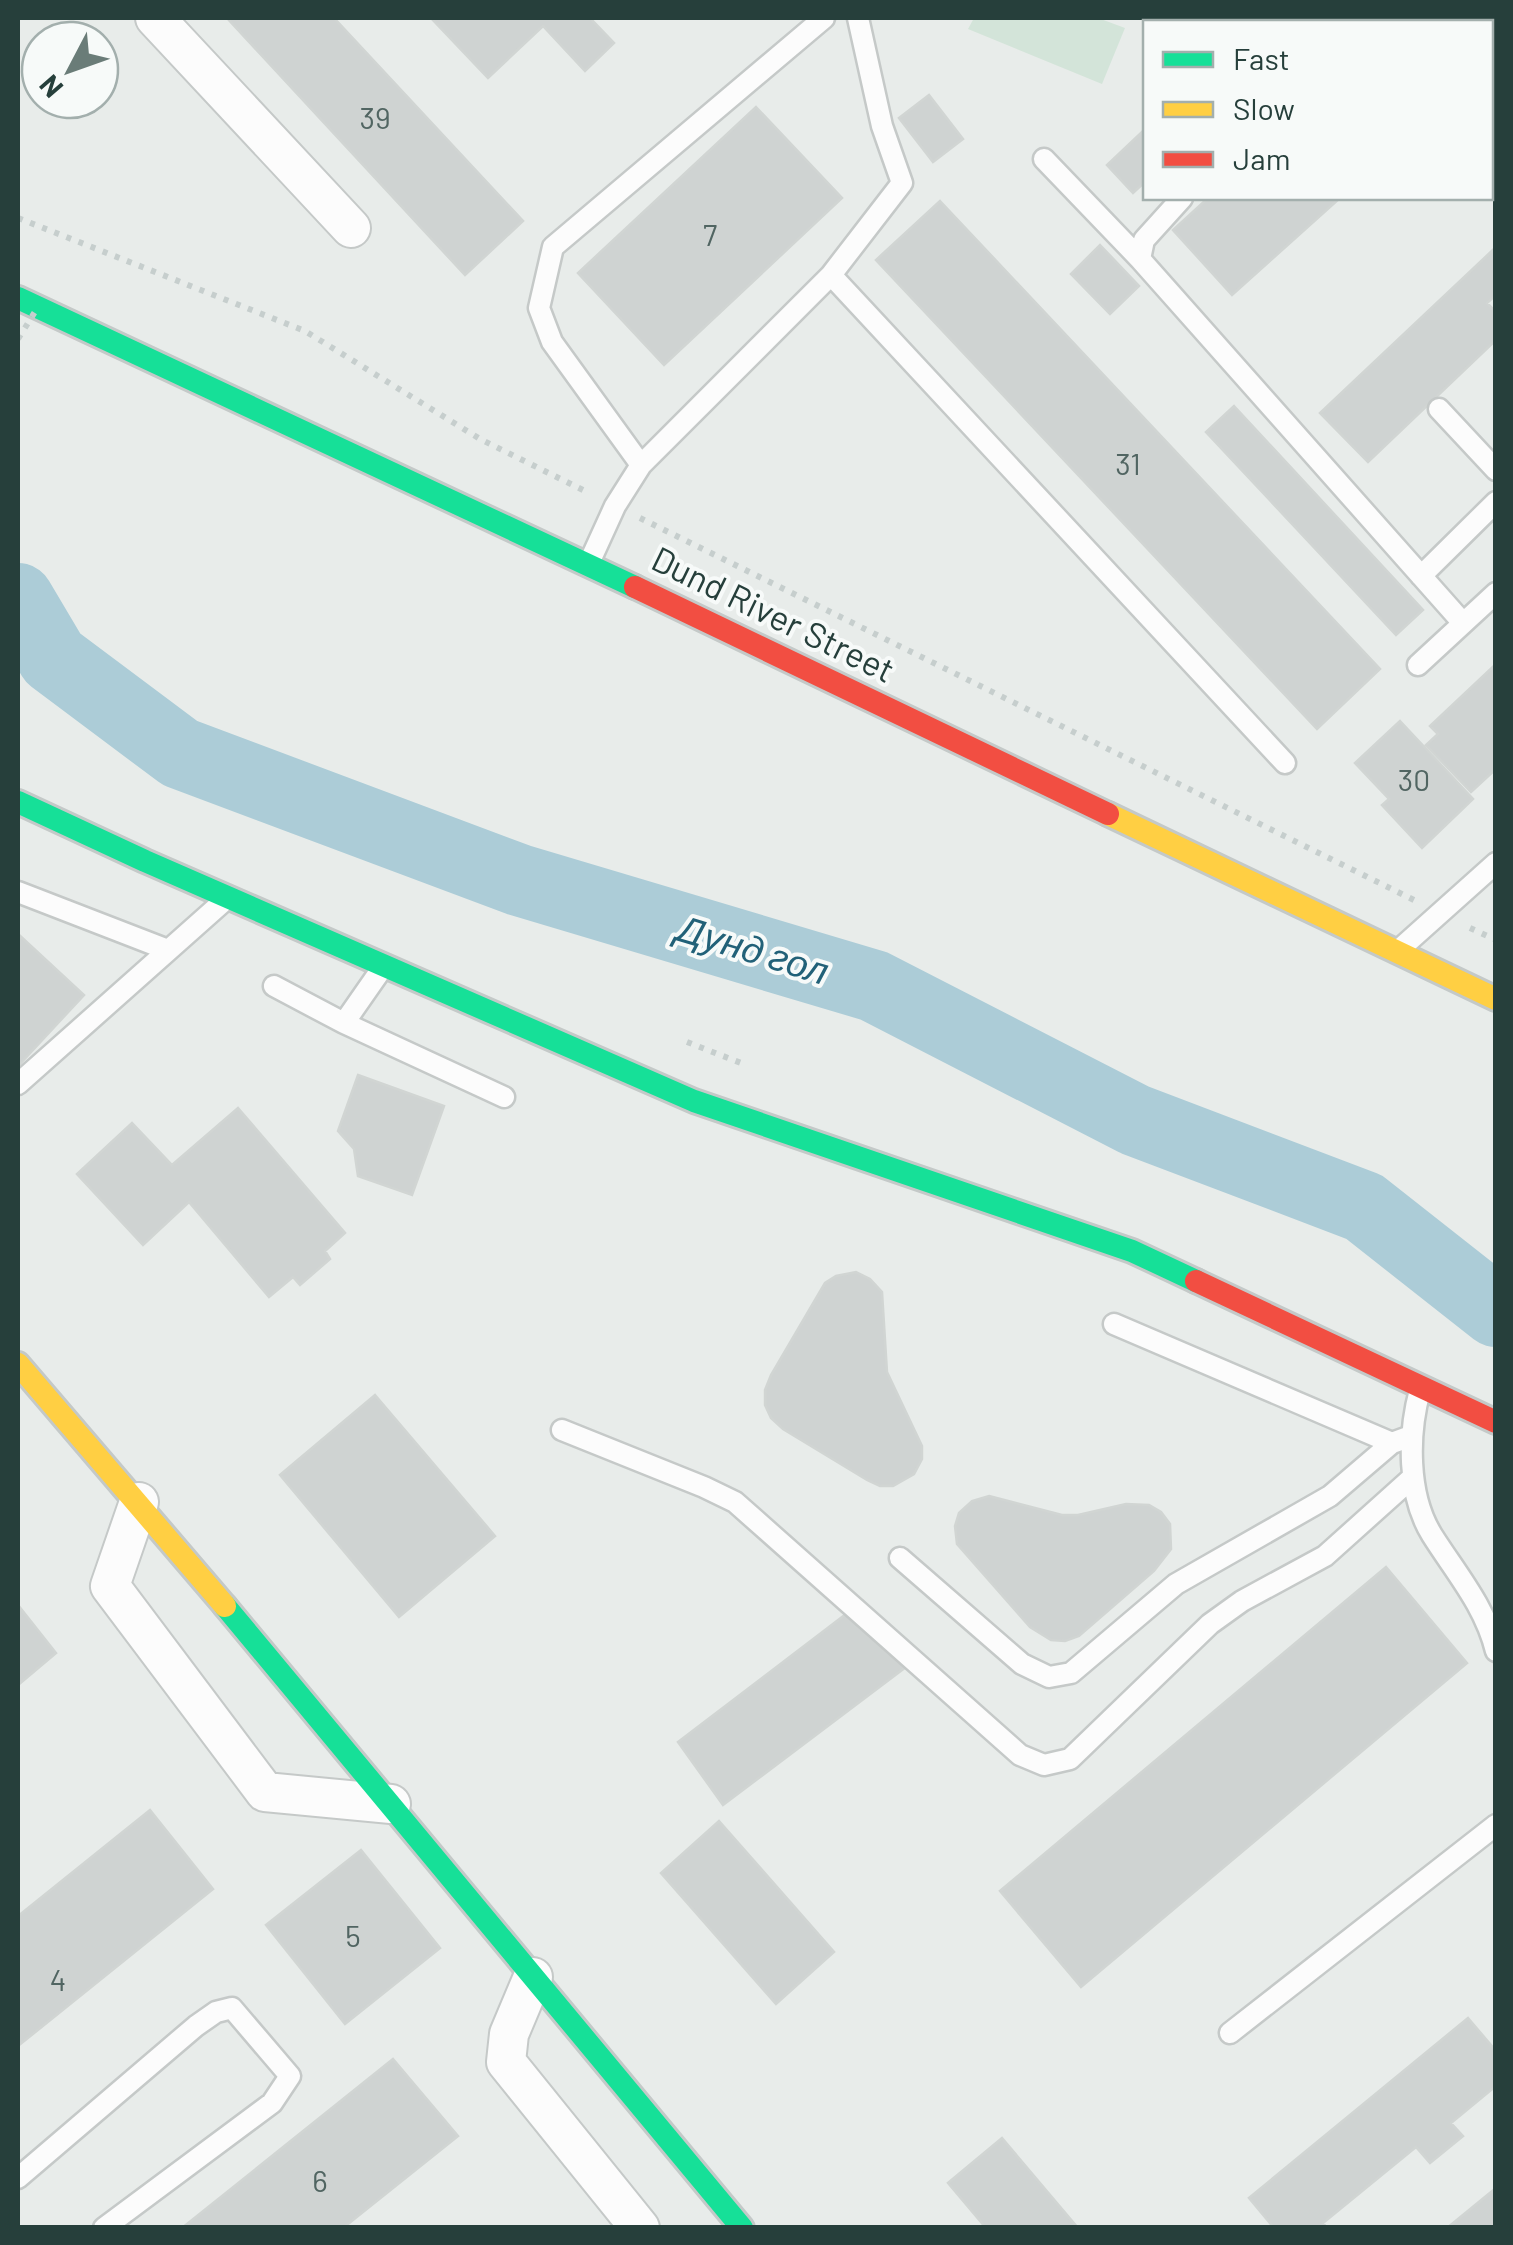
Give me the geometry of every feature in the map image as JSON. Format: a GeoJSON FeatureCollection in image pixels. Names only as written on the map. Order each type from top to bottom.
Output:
{"type":"FeatureCollection","features":[{"type":"Feature","properties":{"kind":"street"},"geometry":{"type":"LineString","coordinates":[[155,18],[351,228]]}},
{"type":"Feature","properties":{"kind":"street","name":"Dund River Street"},"geometry":{"type":"LineString","coordinates":[[28,302],[1496,999]]}},
{"type":"Feature","properties":{"kind":"street"},"geometry":{"type":"LineString","coordinates":[[18,802],[694,1101],[1132,1252],[1496,1422]]}},
{"type":"Feature","properties":{"kind":"street"},"geometry":{"type":"LineString","coordinates":[[18,1364],[139,1502],[742,2228]]}},
{"type":"Feature","properties":{"kind":"street"},"geometry":{"type":"LineString","coordinates":[[139,1502],[110,1586],[264,1792],[391,1804]]}},
{"type":"Feature","properties":{"kind":"street"},"geometry":{"type":"LineString","coordinates":[[533,1976],[509,2034],[506,2062],[640,2228]]}},
{"type":"Feature","properties":{"kind":"lane"},"geometry":{"type":"LineString","coordinates":[[641,464],[552,342],[539,308],[553,247],[824,18]]}},
{"type":"Feature","properties":{"kind":"lane"},"geometry":{"type":"LineString","coordinates":[[588,565],[615,506],[641,464],[831,275],[902,183],[882,126],[858,18]]}},
{"type":"Feature","properties":{"kind":"lane"},"geometry":{"type":"LineString","coordinates":[[1044,159],[1140,259],[1463,623]]}},
{"type":"Feature","properties":{"kind":"lane"},"geometry":{"type":"LineString","coordinates":[[1140,259],[1144,240],[1180,200]]}},
{"type":"Feature","properties":{"kind":"lane"},"geometry":{"type":"LineString","coordinates":[[831,275],[1285,763]]}},
{"type":"Feature","properties":{"kind":"lane"},"geometry":{"type":"LineString","coordinates":[[1439,409],[1496,470]]}},
{"type":"Feature","properties":{"kind":"lane"},"geometry":{"type":"LineString","coordinates":[[1421,576],[1496,502]]}},
{"type":"Feature","properties":{"kind":"lane"},"geometry":{"type":"LineString","coordinates":[[1418,665],[1496,594]]}},
{"type":"Feature","properties":{"kind":"lane"},"geometry":{"type":"LineString","coordinates":[[1396,952],[1496,864]]}},
{"type":"Feature","properties":{"kind":"lane"},"geometry":{"type":"LineString","coordinates":[[18,892],[168,950]]}},
{"type":"Feature","properties":{"kind":"lane"},"geometry":{"type":"LineString","coordinates":[[18,1084],[228,898]]}},
{"type":"Feature","properties":{"kind":"lane"},"geometry":{"type":"LineString","coordinates":[[344,1024],[384,966]]}},
{"type":"Feature","properties":{"kind":"lane"},"geometry":{"type":"LineString","coordinates":[[274,986],[344,1024],[504,1097]]}},
{"type":"Feature","properties":{"kind":"lane"},"geometry":{"type":"LineString","coordinates":[[1114,1324],[1402,1439]]}},
{"type":"Feature","properties":{"kind":"lane"},"geometry":{"type":"LineString","coordinates":[[900,1558],[1022,1664],[1048,1678],[1072,1673],[1176,1584],[1330,1496],[1402,1439],[1420,1388]]}},
{"type":"Feature","properties":{"kind":"lane"},"geometry":{"type":"LineString","coordinates":[[562,1430],[735,1502],[1020,1755],[1044,1766],[1070,1759],[1210,1624],[1242,1601],[1325,1556],[1413,1477]]}},
{"type":"Feature","properties":{"kind":"lane"},"geometry":{"type":"LineString","coordinates":[[1402,1439],[1429,1531],[1490,1624],[1496,1651]]}},
{"type":"Feature","properties":{"kind":"lane"},"geometry":{"type":"LineString","coordinates":[[1230,2033],[1496,1825]]}},
{"type":"Feature","properties":{"kind":"lane"},"geometry":{"type":"LineString","coordinates":[[18,2178],[196,2026],[216,2012],[232,2008],[290,2076],[272,2103],[104,2228]]}},
{"type":"Feature","properties":{"kind":"path"},"geometry":{"type":"LineString","coordinates":[[18,218],[305,331],[480,440],[1496,940]]}},
{"type":"Feature","properties":{"kind":"path"},"geometry":{"type":"LineString","coordinates":[[18,339],[28,302]]}},
{"type":"Feature","properties":{"kind":"path"},"geometry":{"type":"LineString","coordinates":[[670,1035],[757,1069]]}},
{"type":"Feature","properties":{"kind":"green space"},"geometry":{"type":"Polygon","coordinates":[[[974,18],[1098,18],[1125,28],[1102,84],[968,29],[974,18]]]}},
{"type":"Feature","properties":{"kind":"building"},"geometry":{"type":"Polygon","coordinates":[[[227,18],[334,18],[523,221],[465,275],[227,18]]]}},
{"type":"Feature","properties":{"kind":"building"},"geometry":{"type":"Polygon","coordinates":[[[431,18],[590,18],[614,43],[585,71],[543,26],[488,78],[431,18]]]}},
{"type":"Feature","properties":{"kind":"building"},"geometry":{"type":"Polygon","coordinates":[[[1496,18],[1496,56],[1493,58],[1493,20],[1402,20],[1496,18]]]}},
{"type":"Feature","properties":{"kind":"building"},"geometry":{"type":"Polygon","coordinates":[[[929,95],[963,139],[933,162],[899,118],[929,95]]]}},
{"type":"Feature","properties":{"kind":"building"},"geometry":{"type":"Polygon","coordinates":[[[756,107],[842,198],[664,365],[578,273],[756,107]]]}},
{"type":"Feature","properties":{"kind":"building"},"geometry":{"type":"Polygon","coordinates":[[[1143,131],[1143,184],[1133,193],[1107,165],[1143,131]]]}},
{"type":"Feature","properties":{"kind":"building"},"geometry":{"type":"Polygon","coordinates":[[[1206,200],[1338,200],[1232,295],[1173,230],[1206,200]]]}},
{"type":"Feature","properties":{"kind":"building"},"geometry":{"type":"Polygon","coordinates":[[[940,201],[1380,669],[1317,729],[876,260],[940,201]]]}},
{"type":"Feature","properties":{"kind":"building"},"geometry":{"type":"Polygon","coordinates":[[[1100,245],[1139,286],[1110,314],[1071,274],[1100,245]]]}},
{"type":"Feature","properties":{"kind":"building"},"geometry":{"type":"Polygon","coordinates":[[[1496,247],[1496,295],[1487,303],[1496,312],[1496,340],[1368,462],[1320,413],[1496,247]]]}},
{"type":"Feature","properties":{"kind":"building"},"geometry":{"type":"Polygon","coordinates":[[[1234,406],[1423,610],[1396,635],[1206,432],[1234,406]]]}},
{"type":"Feature","properties":{"kind":"building"},"geometry":{"type":"Polygon","coordinates":[[[1496,664],[1496,769],[1471,792],[1426,745],[1438,734],[1430,726],[1496,664]]]}},
{"type":"Feature","properties":{"kind":"building"},"geometry":{"type":"Polygon","coordinates":[[[1400,721],[1473,799],[1422,848],[1382,805],[1389,799],[1355,763],[1400,721]]]}},
{"type":"Feature","properties":{"kind":"building"},"geometry":{"type":"Polygon","coordinates":[[[18,934],[84,995],[18,1066],[18,934]]]}},
{"type":"Feature","properties":{"kind":"building"},"geometry":{"type":"Polygon","coordinates":[[[358,1075],[444,1106],[412,1195],[358,1176],[354,1149],[338,1131],[358,1075]]]}},
{"type":"Feature","properties":{"kind":"building"},"geometry":{"type":"Polygon","coordinates":[[[238,1108],[345,1233],[325,1251],[330,1259],[300,1285],[293,1277],[269,1297],[189,1202],[143,1245],[77,1174],[132,1123],[172,1165],[238,1108]]]}},
{"type":"Feature","properties":{"kind":"building"},"geometry":{"type":"Polygon","coordinates":[[[856,1272],[882,1292],[887,1372],[922,1446],[922,1459],[914,1474],[893,1486],[867,1480],[783,1429],[765,1405],[771,1375],[825,1283],[856,1272]]]}},
{"type":"Feature","properties":{"kind":"building"},"geometry":{"type":"Polygon","coordinates":[[[375,1395],[495,1536],[399,1617],[280,1475],[375,1395]]]}},
{"type":"Feature","properties":{"kind":"building"},"geometry":{"type":"Polygon","coordinates":[[[989,1496],[1062,1515],[1126,1504],[1149,1505],[1170,1524],[1171,1549],[1154,1571],[1079,1636],[1051,1640],[1030,1627],[957,1544],[955,1526],[959,1513],[972,1501],[989,1496]]]}},
{"type":"Feature","properties":{"kind":"building"},"geometry":{"type":"Polygon","coordinates":[[[1386,1567],[1467,1663],[1081,1987],[1000,1891],[1386,1567]]]}},
{"type":"Feature","properties":{"kind":"building"},"geometry":{"type":"Polygon","coordinates":[[[863,1601],[910,1664],[723,1805],[678,1742],[863,1601]]]}},
{"type":"Feature","properties":{"kind":"building"},"geometry":{"type":"Polygon","coordinates":[[[18,1605],[56,1653],[18,1685],[18,1605]]]}},
{"type":"Feature","properties":{"kind":"building"},"geometry":{"type":"Polygon","coordinates":[[[150,1810],[213,1889],[18,2046],[18,1916],[150,1810]]]}},
{"type":"Feature","properties":{"kind":"building"},"geometry":{"type":"Polygon","coordinates":[[[719,1821],[834,1952],[776,2004],[661,1873],[719,1821]]]}},
{"type":"Feature","properties":{"kind":"building"},"geometry":{"type":"Polygon","coordinates":[[[361,1850],[440,1948],[345,2024],[266,1925],[361,1850]]]}},
{"type":"Feature","properties":{"kind":"building"},"geometry":{"type":"Polygon","coordinates":[[[1468,2018],[1496,2051],[1496,2086],[1451,2123],[1463,2136],[1430,2163],[1416,2147],[1323,2223],[1327,2228],[1274,2228],[1249,2198],[1468,2018]]]}},
{"type":"Feature","properties":{"kind":"building"},"geometry":{"type":"Polygon","coordinates":[[[393,2059],[458,2136],[343,2228],[182,2228],[393,2059]]]}},
{"type":"Feature","properties":{"kind":"building"},"geometry":{"type":"Polygon","coordinates":[[[1002,2138],[1078,2228],[986,2228],[948,2183],[1002,2138]]]}},
{"type":"Feature","properties":{"kind":"building"},"geometry":{"type":"Polygon","coordinates":[[[1496,2188],[1496,2228],[1447,2228],[1496,2188]]]}},
{"type":"Feature","properties":{"kind":"waterway","name":"Дунд гол"},"geometry":{"type":"LineString","coordinates":[[18,599],[53,658],[180,753],[519,880],[874,986],[1135,1120],[1364,1207],[1496,1311]]}},
{"type":"Feature","properties":{"kind":"traffic: fast"},"geometry":{"type":"LineString","coordinates":[[18,298],[635,587]]}},
{"type":"Feature","properties":{"kind":"traffic: fast"},"geometry":{"type":"LineString","coordinates":[[18,802],[694,1101],[1132,1251],[1196,1281]]}},
{"type":"Feature","properties":{"kind":"traffic: fast"},"geometry":{"type":"LineString","coordinates":[[225,1606],[742,2228]]}},
{"type":"Feature","properties":{"kind":"traffic: slow"},"geometry":{"type":"LineString","coordinates":[[1108,814],[1496,999]]}},
{"type":"Feature","properties":{"kind":"traffic: slow"},"geometry":{"type":"LineString","coordinates":[[18,1364],[225,1606]]}},
{"type":"Feature","properties":{"kind":"traffic: jam"},"geometry":{"type":"LineString","coordinates":[[635,587],[1108,814]]}},
{"type":"Feature","properties":{"kind":"traffic: jam"},"geometry":{"type":"LineString","coordinates":[[1196,1281],[1496,1422]]}}]}
